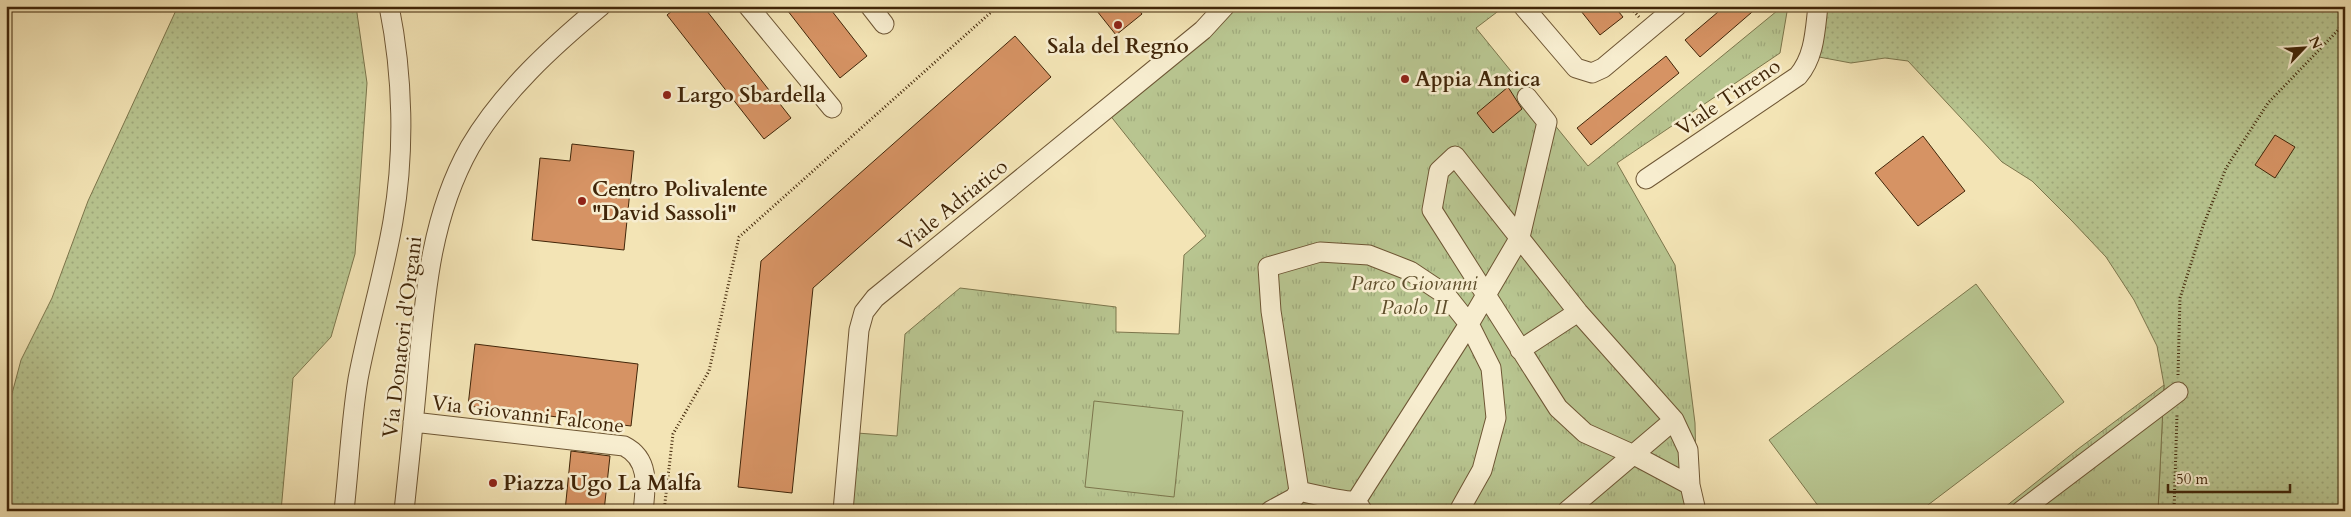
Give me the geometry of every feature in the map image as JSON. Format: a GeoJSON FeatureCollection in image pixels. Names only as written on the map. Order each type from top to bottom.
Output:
{"type":"FeatureCollection","features":[{"type":"Feature","properties":{"kind":"street"},"geometry":{"type":"LineString","coordinates":[[344,511],[358,382],[393,220],[398,182],[400,116],[397,63],[389,6]]}},
{"type":"Feature","properties":{"kind":"street","name":"Via Donatori d'Organi"},"geometry":{"type":"LineString","coordinates":[[404,511],[426,294],[432,256],[450,190],[471,146],[504,100],[528,73],[601,6]]}},
{"type":"Feature","properties":{"kind":"street"},"geometry":{"type":"LineString","coordinates":[[748,6],[832,108]]}},
{"type":"Feature","properties":{"kind":"street"},"geometry":{"type":"LineString","coordinates":[[870,6],[884,24]]}},
{"type":"Feature","properties":{"kind":"street","name":"Viale Adriatico"},"geometry":{"type":"LineString","coordinates":[[843,511],[859,330],[864,312],[872,301],[1203,30],[1225,6]]}},
{"type":"Feature","properties":{"kind":"street"},"geometry":{"type":"LineString","coordinates":[[1523,6],[1576,68],[1587,73],[1596,72],[1603,68],[1677,6]]}},
{"type":"Feature","properties":{"kind":"street","name":"Viale Tirreno"},"geometry":{"type":"LineString","coordinates":[[1646,179],[1798,76],[1807,64],[1812,49],[1818,6]]}},
{"type":"Feature","properties":{"kind":"street"},"geometry":{"type":"LineString","coordinates":[[1299,492],[1334,497],[1359,506],[1487,296],[1520,237],[1547,122],[1527,97]]}},
{"type":"Feature","properties":{"kind":"street"},"geometry":{"type":"LineString","coordinates":[[1690,485],[1634,454],[1586,433],[1558,408],[1432,210],[1438,171],[1455,156],[1578,312],[1674,420],[1688,450],[1690,485],[1696,511]]}},
{"type":"Feature","properties":{"kind":"street"},"geometry":{"type":"LineString","coordinates":[[1270,511],[1294,498],[1299,492],[1271,311],[1268,267],[1320,252],[1369,254],[1410,271],[1446,295],[1469,324],[1490,368],[1496,418],[1482,470],[1459,511]]}},
{"type":"Feature","properties":{"kind":"street"},"geometry":{"type":"LineString","coordinates":[[1520,350],[1578,312]]}},
{"type":"Feature","properties":{"kind":"street"},"geometry":{"type":"LineString","coordinates":[[2021,511],[2178,392]]}},
{"type":"Feature","properties":{"kind":"street"},"geometry":{"type":"LineString","coordinates":[[1567,511],[1674,420]]}},
{"type":"Feature","properties":{"kind":"street","name":"Via Giovanni Falcone"},"geometry":{"type":"LineString","coordinates":[[414,422],[624,446],[638,458],[645,473],[643,511]]}},
{"type":"Feature","properties":{"kind":"path"},"geometry":{"type":"LineString","coordinates":[[664,511],[672,434],[709,370],[739,237],[998,6]]}},
{"type":"Feature","properties":{"kind":"path"},"geometry":{"type":"LineString","coordinates":[[2174,511],[2180,298],[2203,226],[2226,168],[2268,103],[2345,24]]}},
{"type":"Feature","properties":{"kind":"green space"},"geometry":{"type":"Polygon","coordinates":[[[178,6],[356,6],[367,83],[355,254],[331,337],[293,378],[281,511],[6,511],[6,416],[21,360],[52,298],[88,201],[178,6]]]}},
{"type":"Feature","properties":{"kind":"green space","name":"Parco Giovanni Paolo II"},"geometry":{"type":"Polygon","coordinates":[[[1235,6],[1505,6],[1476,28],[1588,166],[1783,6],[1788,6],[1780,53],[1617,163],[1675,265],[1695,423],[1696,468],[1704,511],[849,511],[857,433],[897,436],[905,334],[960,288],[1116,307],[1116,332],[1179,334],[1184,255],[1206,236],[1109,114],[1235,6]]]}},
{"type":"Feature","properties":{"kind":"green space"},"geometry":{"type":"Polygon","coordinates":[[[1824,6],[2345,6],[2345,511],[2158,511],[2164,385],[2157,346],[2134,300],[2106,257],[2032,181],[2002,162],[1908,61],[1885,58],[1851,63],[1819,57],[1824,6]]]}},
{"type":"Feature","properties":{"kind":"green space"},"geometry":{"type":"Polygon","coordinates":[[[1976,284],[2064,402],[1920,511],[1822,511],[1769,440],[1976,284]]]}},
{"type":"Feature","properties":{"kind":"green space"},"geometry":{"type":"Polygon","coordinates":[[[2164,385],[2158,511],[2000,511],[2078,449],[2164,385]]]}},
{"type":"Feature","properties":{"kind":"green space"},"geometry":{"type":"Polygon","coordinates":[[[1094,401],[1183,411],[1174,497],[1085,487],[1094,401]]]}},
{"type":"Feature","properties":{"kind":"building"},"geometry":{"type":"Polygon","coordinates":[[[678,6],[703,6],[791,118],[764,139],[667,15],[678,6]]]}},
{"type":"Feature","properties":{"kind":"building"},"geometry":{"type":"Polygon","coordinates":[[[784,6],[828,6],[867,56],[840,78],[784,6]]]}},
{"type":"Feature","properties":{"kind":"building","name":"Sala del Regno"},"geometry":{"type":"Polygon","coordinates":[[[1093,6],[1136,6],[1142,14],[1116,35],[1093,6]]]}},
{"type":"Feature","properties":{"kind":"building"},"geometry":{"type":"Polygon","coordinates":[[[1577,6],[1614,6],[1623,17],[1600,35],[1577,6]]]}},
{"type":"Feature","properties":{"kind":"building"},"geometry":{"type":"Polygon","coordinates":[[[1725,6],[1759,6],[1700,57],[1685,40],[1725,6]]]}},
{"type":"Feature","properties":{"kind":"building"},"geometry":{"type":"Polygon","coordinates":[[[1015,36],[1051,77],[813,288],[792,493],[738,487],[761,261],[1015,36]]]}},
{"type":"Feature","properties":{"kind":"building"},"geometry":{"type":"Polygon","coordinates":[[[1666,56],[1679,73],[1591,145],[1577,128],[1666,56]]]}},
{"type":"Feature","properties":{"kind":"building"},"geometry":{"type":"Polygon","coordinates":[[[1508,87],[1522,109],[1493,133],[1477,113],[1508,87]]]}},
{"type":"Feature","properties":{"kind":"building"},"geometry":{"type":"Polygon","coordinates":[[[2275,135],[2295,147],[2275,178],[2255,165],[2275,135]]]}},
{"type":"Feature","properties":{"kind":"building"},"geometry":{"type":"Polygon","coordinates":[[[1923,136],[1965,191],[1918,226],[1875,173],[1923,136]]]}},
{"type":"Feature","properties":{"kind":"building","name":"Centro Polivalente \"David Sassoli\""},"geometry":{"type":"Polygon","coordinates":[[[572,144],[634,151],[624,250],[532,240],[540,158],[570,161],[572,144]]]}},
{"type":"Feature","properties":{"kind":"building"},"geometry":{"type":"Polygon","coordinates":[[[475,344],[638,364],[631,426],[468,406],[475,344]]]}},
{"type":"Feature","properties":{"kind":"building"},"geometry":{"type":"Polygon","coordinates":[[[571,451],[610,456],[604,511],[565,511],[571,451]]]}},
{"type":"Feature","properties":{"kind":"place","name":"Sala del Regno"},"geometry":{"type":"Point","coordinates":[1118,25]}},
{"type":"Feature","properties":{"kind":"place","name":"Appia Antica"},"geometry":{"type":"Point","coordinates":[1405,79]}},
{"type":"Feature","properties":{"kind":"place","name":"Largo Sbardella"},"geometry":{"type":"Point","coordinates":[667,95]}},
{"type":"Feature","properties":{"kind":"place","name":"Centro Polivalente \"David Sassoli\""},"geometry":{"type":"Point","coordinates":[582,201]}},
{"type":"Feature","properties":{"kind":"place","name":"Piazza Ugo La Malfa"},"geometry":{"type":"Point","coordinates":[493,483]}}]}
